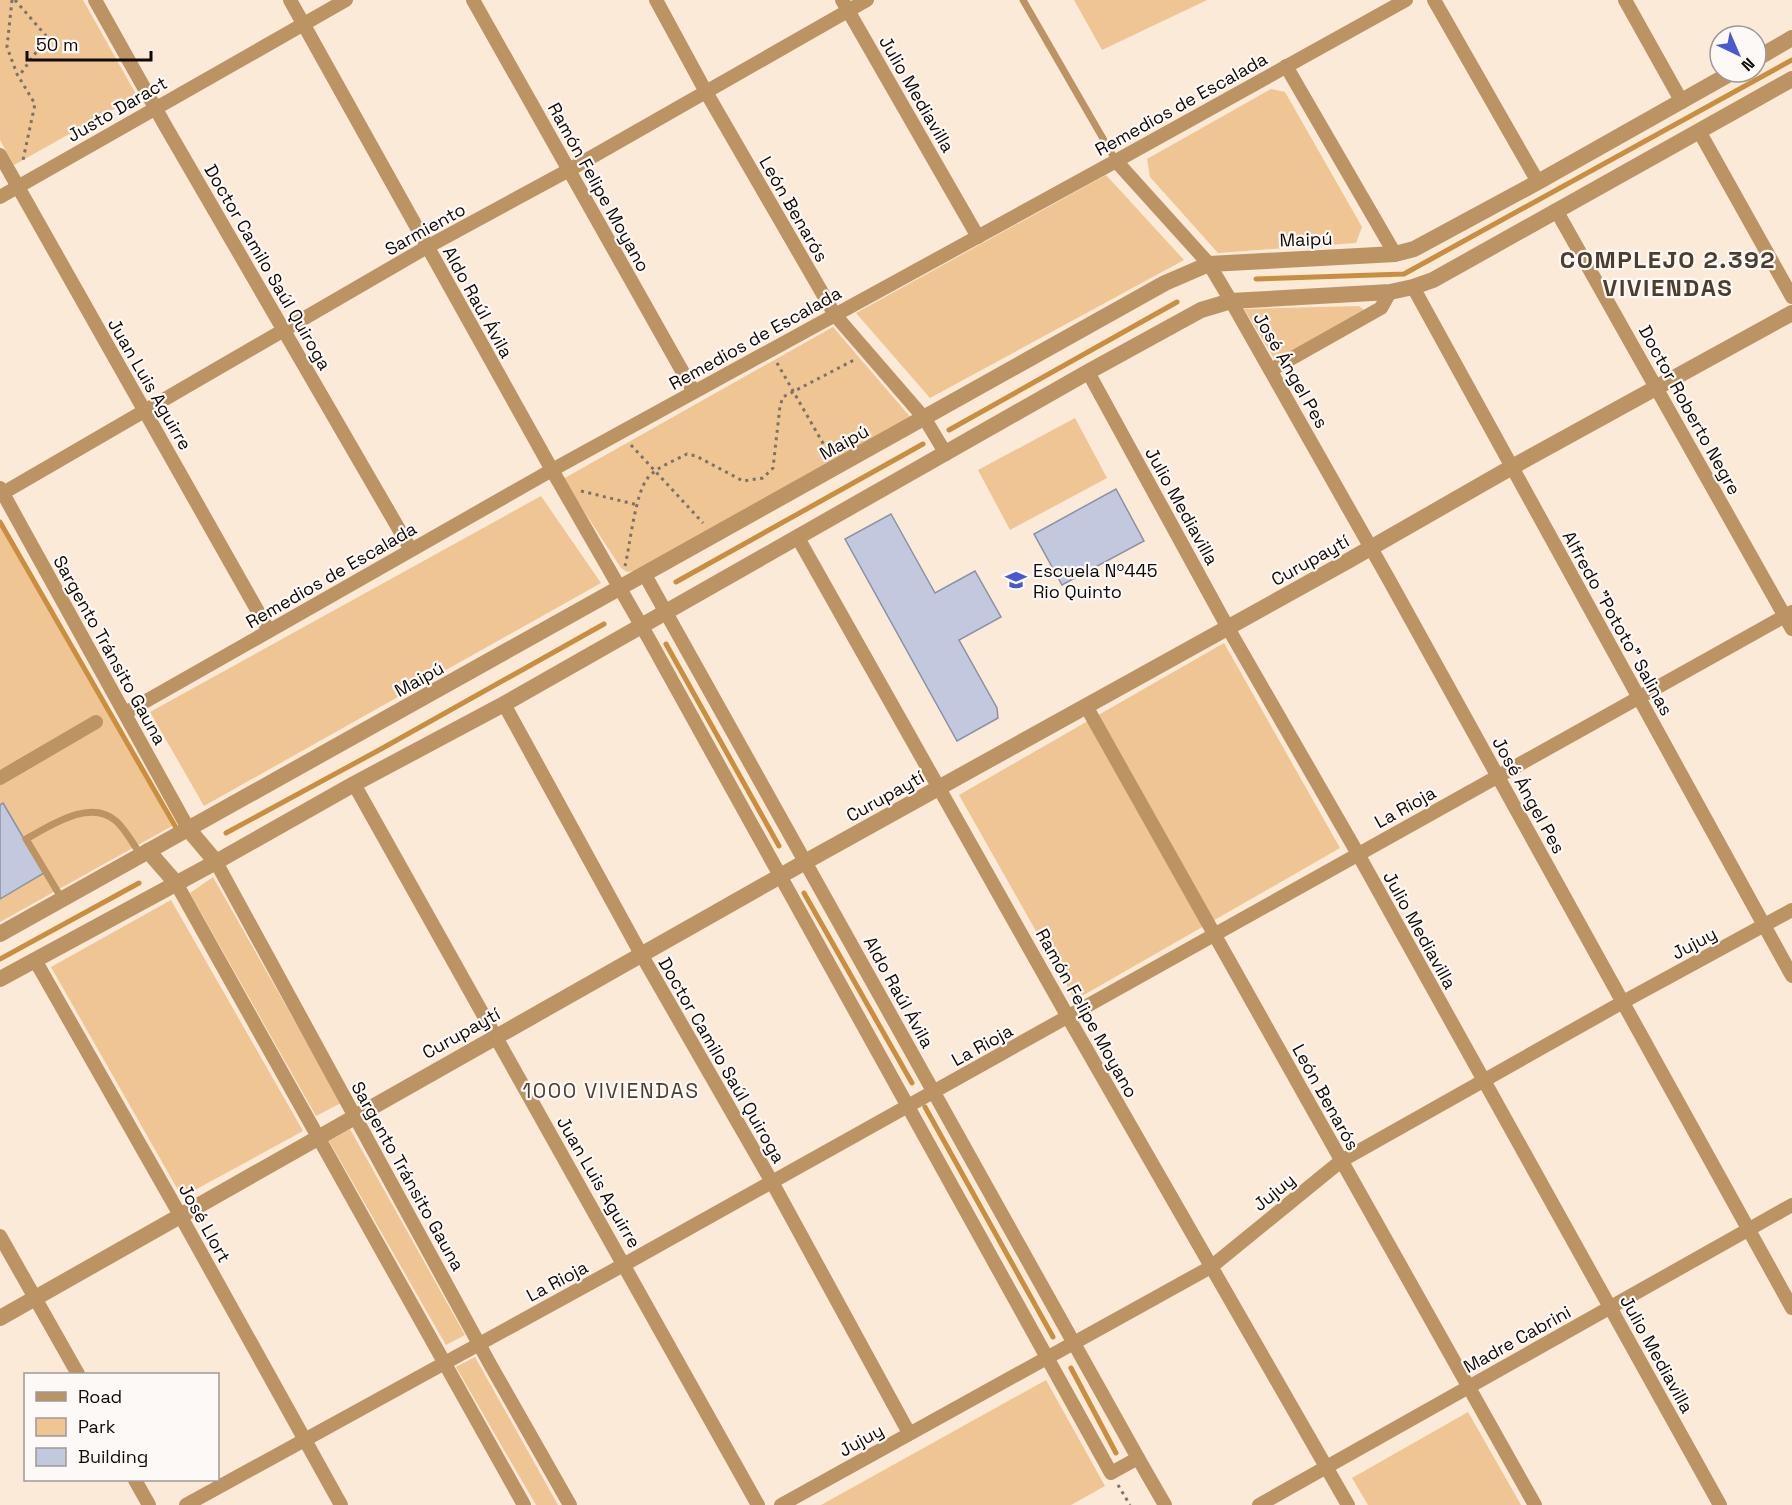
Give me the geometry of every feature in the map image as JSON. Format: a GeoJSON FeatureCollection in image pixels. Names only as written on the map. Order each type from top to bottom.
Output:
{"type":"FeatureCollection","features":[{"type":"Feature","properties":{"kind":"street","name":"Doctor Camilo Saúl Quiroga"},"geometry":{"type":"LineString","coordinates":[[95,0],[411,550]]}},
{"type":"Feature","properties":{"kind":"street","name":"Aldo Raúl Ávila"},"geometry":{"type":"LineString","coordinates":[[290,0],[552,470],[642,626]]}},
{"type":"Feature","properties":{"kind":"street","name":"Justo Daract"},"geometry":{"type":"LineString","coordinates":[[0,197],[346,0]]}},
{"type":"Feature","properties":{"kind":"street","name":"Ramón Felipe Moyano"},"geometry":{"type":"LineString","coordinates":[[473,0],[694,392]]}},
{"type":"Feature","properties":{"kind":"street","name":"León Benarós"},"geometry":{"type":"LineString","coordinates":[[656,0],[706,92],[835,315],[925,419],[946,454]]}},
{"type":"Feature","properties":{"kind":"street","name":"Sarmiento"},"geometry":{"type":"LineString","coordinates":[[2,491],[145,411],[427,247],[706,92],[845,5],[867,0]]}},
{"type":"Feature","properties":{"kind":"street","name":"Remedios de Escalada"},"geometry":{"type":"LineString","coordinates":[[125,713],[552,470],[1406,0]]}},
{"type":"Feature","properties":{"kind":"street"},"geometry":{"type":"LineString","coordinates":[[1434,0],[1538,182]]}},
{"type":"Feature","properties":{"kind":"street"},"geometry":{"type":"LineString","coordinates":[[1625,0],[1682,102]]}},
{"type":"Feature","properties":{"kind":"street","name":"Julio Mediavilla"},"geometry":{"type":"LineString","coordinates":[[845,5],[978,237]]}},
{"type":"Feature","properties":{"kind":"street"},"geometry":{"type":"LineString","coordinates":[[1768,52],[1792,38]]}},
{"type":"Feature","properties":{"kind":"street"},"geometry":{"type":"LineString","coordinates":[[1286,66],[1395,254]]}},
{"type":"Feature","properties":{"kind":"street"},"geometry":{"type":"LineString","coordinates":[[0,980],[216,862],[354,783],[504,704],[1201,310],[1231,301],[1390,292],[1433,280],[1792,79]]}},
{"type":"Feature","properties":{"kind":"street","name":"Maipú"},"geometry":{"type":"LineString","coordinates":[[0,934],[620,589],[639,571],[925,419],[1165,283],[1209,264],[1395,254],[1428,242],[1713,84]]}},
{"type":"Feature","properties":{"kind":"street"},"geometry":{"type":"LineString","coordinates":[[1699,131],[1792,297]]}},
{"type":"Feature","properties":{"kind":"street","name":"Juan Luis Aguirre"},"geometry":{"type":"LineString","coordinates":[[0,155],[269,631]]}},
{"type":"Feature","properties":{"kind":"street"},"geometry":{"type":"LineString","coordinates":[[1116,161],[1209,264]]}},
{"type":"Feature","properties":{"kind":"street","name":"Doctor Roberto Negre"},"geometry":{"type":"LineString","coordinates":[[1556,210],[1788,614],[1792,629]]}},
{"type":"Feature","properties":{"kind":"street","name":"José Ángel Pes"},"geometry":{"type":"LineString","coordinates":[[1209,264],[1371,548],[1792,1308]]}},
{"type":"Feature","properties":{"kind":"street","name":"Alfredo \"Pototo\" Salinas"},"geometry":{"type":"LineString","coordinates":[[1413,287],[1792,976]]}},
{"type":"Feature","properties":{"kind":"street"},"geometry":{"type":"LineString","coordinates":[[1271,370],[1381,308],[1390,292]]}},
{"type":"Feature","properties":{"kind":"street","name":"Curupaytí"},"geometry":{"type":"LineString","coordinates":[[0,1318],[780,876],[1228,628],[1512,467],[1792,314]]}},
{"type":"Feature","properties":{"kind":"street","name":"Julio Mediavilla"},"geometry":{"type":"LineString","coordinates":[[1088,372],[1228,628],[1358,854],[1720,1505]]}},
{"type":"Feature","properties":{"kind":"street","name":"Sargento Tránsito Gauna"},"geometry":{"type":"LineString","coordinates":[[2,491],[189,830]]}},
{"type":"Feature","properties":{"kind":"street","name":"Ramón Felipe Moyano"},"geometry":{"type":"LineString","coordinates":[[798,538],[1068,1017],[1348,1505]]}},
{"type":"Feature","properties":{"kind":"street","name":"Aldo Raúl Ávila"},"geometry":{"type":"LineString","coordinates":[[639,571],[666,611],[1165,1505]]}},
{"type":"Feature","properties":{"kind":"street","name":"La Rioja"},"geometry":{"type":"LineString","coordinates":[[186,1505],[1215,936],[1788,614]]}},
{"type":"Feature","properties":{"kind":"street"},"geometry":{"type":"LineString","coordinates":[[642,626],[1111,1473],[1138,1458]]}},
{"type":"Feature","properties":{"kind":"street","name":"Doctor Camilo Saúl Quiroga"},"geometry":{"type":"LineString","coordinates":[[504,704],[641,954],[772,1182],[909,1433]]}},
{"type":"Feature","properties":{"kind":"street","name":"León Benarós"},"geometry":{"type":"LineString","coordinates":[[1086,706],[1535,1505]]}},
{"type":"Feature","properties":{"kind":"street"},"geometry":{"type":"LineString","coordinates":[[0,778],[96,722]]}},
{"type":"Feature","properties":{"kind":"street","name":"Juan Luis Aguirre"},"geometry":{"type":"LineString","coordinates":[[354,783],[758,1505]]}},
{"type":"Feature","properties":{"kind":"street"},"geometry":{"type":"LineString","coordinates":[[189,830],[216,862]]}},
{"type":"Feature","properties":{"kind":"street"},"geometry":{"type":"LineString","coordinates":[[144,853],[176,883],[443,1363],[525,1505]]}},
{"type":"Feature","properties":{"kind":"street","name":"Sargento Tránsito Gauna"},"geometry":{"type":"LineString","coordinates":[[216,862],[478,1343],[570,1505]]}},
{"type":"Feature","properties":{"kind":"street","name":"Jujuy"},"geometry":{"type":"LineString","coordinates":[[781,1505],[1211,1267],[1341,1161],[1482,1080],[1792,910]]}},
{"type":"Feature","properties":{"kind":"street","name":"José Llort"},"geometry":{"type":"LineString","coordinates":[[35,960],[341,1505]]}},
{"type":"Feature","properties":{"kind":"street","name":"Madre Cabrini"},"geometry":{"type":"LineString","coordinates":[[1259,1505],[1792,1204]]}},
{"type":"Feature","properties":{"kind":"street"},"geometry":{"type":"LineString","coordinates":[[0,1236],[77,1373]]}},
{"type":"Feature","properties":{"kind":"street"},"geometry":{"type":"LineString","coordinates":[[136,1481],[149,1505]]}},
{"type":"Feature","properties":{"kind":"lane"},"geometry":{"type":"LineString","coordinates":[[1023,0],[1116,161]]}},
{"type":"Feature","properties":{"kind":"lane"},"geometry":{"type":"LineString","coordinates":[[62,899],[26,839],[72,816],[104,813],[116,821],[144,853]]}},
{"type":"Feature","properties":{"kind":"path"},"geometry":{"type":"LineString","coordinates":[[13,0],[7,47],[19,77],[35,104],[23,160]]}},
{"type":"Feature","properties":{"kind":"path"},"geometry":{"type":"LineString","coordinates":[[13,0],[47,37],[19,77]]}},
{"type":"Feature","properties":{"kind":"path"},"geometry":{"type":"LineString","coordinates":[[625,567],[638,505],[646,480],[655,471],[687,454],[696,456],[742,481],[763,478],[773,468],[783,397],[856,359],[850,352]]}},
{"type":"Feature","properties":{"kind":"path"},"geometry":{"type":"LineString","coordinates":[[786,357],[777,363],[831,458]]}},
{"type":"Feature","properties":{"kind":"path"},"geometry":{"type":"LineString","coordinates":[[631,445],[706,527]]}},
{"type":"Feature","properties":{"kind":"path"},"geometry":{"type":"LineString","coordinates":[[582,499],[576,490],[638,505]]}},
{"type":"Feature","properties":{"kind":"path"},"geometry":{"type":"LineString","coordinates":[[621,563],[625,567],[639,571]]}},
{"type":"Feature","properties":{"kind":"path"},"geometry":{"type":"LineString","coordinates":[[1111,1473],[1130,1505]]}},
{"type":"Feature","properties":{"kind":"green space"},"geometry":{"type":"Polygon","coordinates":[[[0,0],[83,0],[137,96],[14,165],[0,140],[0,0]]]}},
{"type":"Feature","properties":{"kind":"green space"},"geometry":{"type":"Polygon","coordinates":[[[1074,0],[1207,0],[1102,50],[1074,0]]]}},
{"type":"Feature","properties":{"kind":"green space"},"geometry":{"type":"Polygon","coordinates":[[[1271,89],[1285,92],[1362,227],[1356,243],[1218,253],[1150,177],[1147,159],[1271,89]]]}},
{"type":"Feature","properties":{"kind":"green space"},"geometry":{"type":"Polygon","coordinates":[[[1106,175],[1184,260],[930,398],[856,313],[1106,175]]]}},
{"type":"Feature","properties":{"kind":"green space"},"geometry":{"type":"Polygon","coordinates":[[[1359,306],[1364,310],[1275,360],[1244,309],[1359,306]]]}},
{"type":"Feature","properties":{"kind":"green space"},"geometry":{"type":"Polygon","coordinates":[[[833,327],[911,418],[635,571],[627,572],[621,568],[563,479],[833,327]]]}},
{"type":"Feature","properties":{"kind":"green space"},"geometry":{"type":"Polygon","coordinates":[[[1075,418],[1107,478],[1010,530],[978,470],[1075,418]]]}},
{"type":"Feature","properties":{"kind":"green space"},"geometry":{"type":"Polygon","coordinates":[[[541,496],[601,583],[204,806],[150,712],[541,496]]]}},
{"type":"Feature","properties":{"kind":"green space"},"geometry":{"type":"Polygon","coordinates":[[[0,519],[172,826],[0,922],[0,519]]]}},
{"type":"Feature","properties":{"kind":"green space"},"geometry":{"type":"Polygon","coordinates":[[[1224,643],[1340,848],[1075,1000],[959,795],[1224,643]]]}},
{"type":"Feature","properties":{"kind":"green space"},"geometry":{"type":"Polygon","coordinates":[[[213,877],[341,1103],[316,1116],[190,893],[213,877]]]}},
{"type":"Feature","properties":{"kind":"green space"},"geometry":{"type":"Polygon","coordinates":[[[171,900],[303,1131],[182,1197],[51,967],[171,900]]]}},
{"type":"Feature","properties":{"kind":"green space"},"geometry":{"type":"Polygon","coordinates":[[[350,1129],[465,1335],[446,1345],[329,1141],[350,1129]]]}},
{"type":"Feature","properties":{"kind":"green space"},"geometry":{"type":"Polygon","coordinates":[[[475,1357],[558,1505],[536,1505],[456,1367],[475,1357]]]}},
{"type":"Feature","properties":{"kind":"green space"},"geometry":{"type":"Polygon","coordinates":[[[1046,1380],[1105,1486],[1071,1505],[821,1505],[1046,1380]]]}},
{"type":"Feature","properties":{"kind":"green space"},"geometry":{"type":"Polygon","coordinates":[[[1468,1412],[1521,1505],[1368,1505],[1352,1478],[1468,1412]]]}},
{"type":"Feature","properties":{"kind":"building","name":"Escuela Nº445 Rio Quinto"},"geometry":{"type":"Polygon","coordinates":[[[1116,489],[1144,541],[1062,585],[1034,534],[1116,489]]]}},
{"type":"Feature","properties":{"kind":"building","name":"Escuela Nº445 Rio Quinto"},"geometry":{"type":"Polygon","coordinates":[[[891,514],[935,593],[975,571],[1001,617],[959,640],[997,708],[998,718],[957,741],[845,539],[891,514]]]}},
{"type":"Feature","properties":{"kind":"building"},"geometry":{"type":"Polygon","coordinates":[[[3,803],[44,873],[0,899],[0,805],[3,803]]]}},
{"type":"Feature","properties":{"kind":"waterway"},"geometry":{"type":"LineString","coordinates":[[1256,279],[1404,274],[1792,60]]}},
{"type":"Feature","properties":{"kind":"waterway"},"geometry":{"type":"LineString","coordinates":[[949,430],[1177,302]]}},
{"type":"Feature","properties":{"kind":"waterway"},"geometry":{"type":"LineString","coordinates":[[676,582],[923,444]]}},
{"type":"Feature","properties":{"kind":"waterway"},"geometry":{"type":"LineString","coordinates":[[0,522],[175,826]]}},
{"type":"Feature","properties":{"kind":"waterway"},"geometry":{"type":"LineString","coordinates":[[226,833],[604,624]]}},
{"type":"Feature","properties":{"kind":"waterway"},"geometry":{"type":"LineString","coordinates":[[666,644],[779,846]]}},
{"type":"Feature","properties":{"kind":"waterway"},"geometry":{"type":"LineString","coordinates":[[0,959],[139,883]]}},
{"type":"Feature","properties":{"kind":"waterway"},"geometry":{"type":"LineString","coordinates":[[804,893],[912,1083]]}},
{"type":"Feature","properties":{"kind":"waterway"},"geometry":{"type":"LineString","coordinates":[[925,1107],[1053,1337]]}},
{"type":"Feature","properties":{"kind":"waterway"},"geometry":{"type":"LineString","coordinates":[[1071,1368],[1116,1453]]}},
{"type":"Feature","properties":{"kind":"place","name":"Escuela Nº445 Rio Quinto"},"geometry":{"type":"Point","coordinates":[1016,580]}},
{"type":"Feature","properties":{"kind":"district","name":"COMPLEJO 2.392 VIVIENDAS"},"geometry":{"type":"Point","coordinates":[1668,273]}},
{"type":"Feature","properties":{"kind":"district","name":"1000 VIVIENDAS"},"geometry":{"type":"Point","coordinates":[611,1090]}}]}
